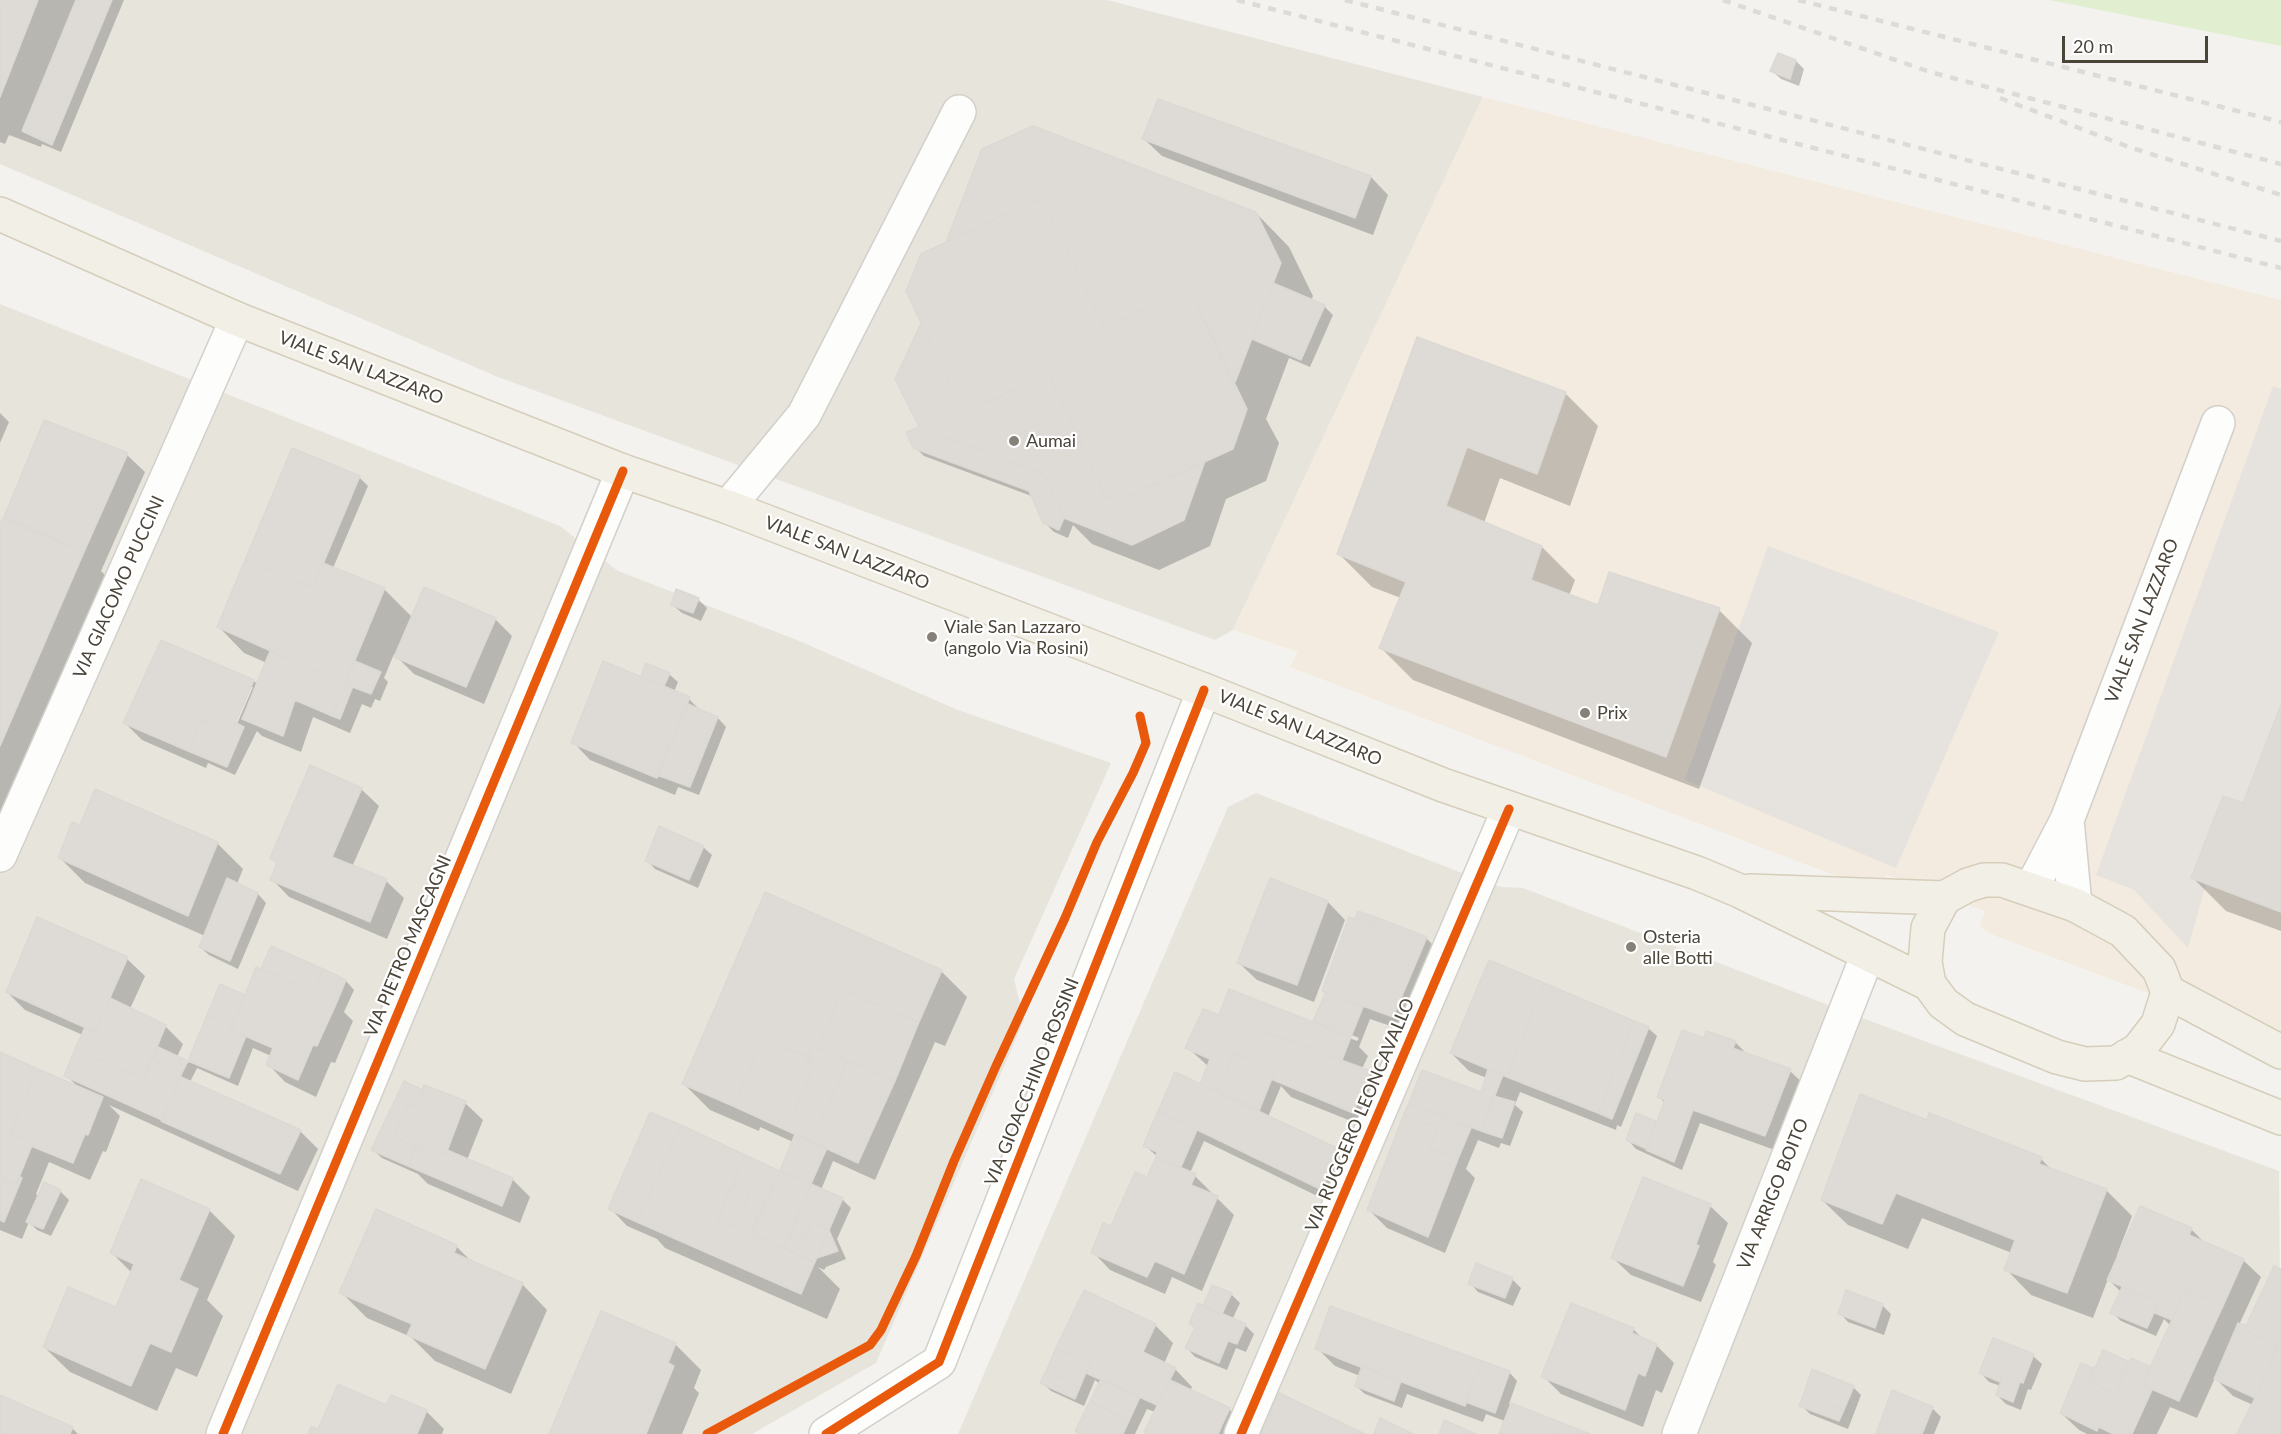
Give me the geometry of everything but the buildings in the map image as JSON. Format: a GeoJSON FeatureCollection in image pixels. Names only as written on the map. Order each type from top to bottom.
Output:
{"type":"FeatureCollection","features":[{"type":"Feature","properties":{"kind":"main road","name":"VIALE SAN LAZZARO"},"geometry":{"type":"LineString","coordinates":[[0,214],[237,319],[623,471],[728,507],[1204,690],[1443,785],[1697,873],[1740,891],[1929,984],[1943,1003],[1965,1019],[2057,1057],[2085,1064],[2116,1063],[2138,1050],[2158,1024],[2168,992],[2159,969],[2123,932],[2075,905],[2002,880],[1984,880],[1968,885],[1944,898],[1740,891]]}},
{"type":"Feature","properties":{"kind":"main road"},"geometry":{"type":"LineString","coordinates":[[1929,984],[1925,962],[1928,928],[1944,898]]}},
{"type":"Feature","properties":{"kind":"main road"},"geometry":{"type":"LineString","coordinates":[[2168,992],[2281,1052]]}},
{"type":"Feature","properties":{"kind":"main road"},"geometry":{"type":"LineString","coordinates":[[2127,1056],[2281,1118]]}},
{"type":"Feature","properties":{"kind":"street"},"geometry":{"type":"LineString","coordinates":[[728,507],[804,415],[959,112]]}},
{"type":"Feature","properties":{"kind":"street","name":"VIA GIACOMO PUCCINI"},"geometry":{"type":"LineString","coordinates":[[0,855],[237,319]]}},
{"type":"Feature","properties":{"kind":"street","name":"VIALE SAN LAZZARO"},"geometry":{"type":"LineString","coordinates":[[2031,889],[2067,820],[2218,423]]}},
{"type":"Feature","properties":{"kind":"street","name":"VIA PIETRO MASCAGNI"},"geometry":{"type":"LineString","coordinates":[[223,1434],[623,471]]}},
{"type":"Feature","properties":{"kind":"street","name":"VIA GIOACCHINO ROSSINI"},"geometry":{"type":"LineString","coordinates":[[826,1434],[939,1362],[1204,690]]}},
{"type":"Feature","properties":{"kind":"street","name":"VIA RUGGERO LEONCAVALLO"},"geometry":{"type":"LineString","coordinates":[[1241,1434],[1509,809]]}},
{"type":"Feature","properties":{"kind":"street","name":"VIALE SAN LAZZARO"},"geometry":{"type":"LineString","coordinates":[[2067,820],[2075,905]]}},
{"type":"Feature","properties":{"kind":"street","name":"VIA ARRIGO BOITO"},"geometry":{"type":"LineString","coordinates":[[1679,1434],[1868,954]]}},
{"type":"Feature","properties":{"kind":"shaded area"},"geometry":{"type":"Polygon","coordinates":[[[0,0],[1107,0],[1483,97],[1233,630],[1215,640],[498,377],[0,164],[0,0]]]}},
{"type":"Feature","properties":{"kind":"shaded area"},"geometry":{"type":"Polygon","coordinates":[[[1483,97],[2281,300],[2281,1043],[1988,933],[1980,926],[1985,911],[1887,875],[1878,888],[1870,889],[1290,667],[1298,652],[1233,630],[1483,97]]]}},
{"type":"Feature","properties":{"kind":"shaded area"},"geometry":{"type":"Polygon","coordinates":[[[0,304],[560,526],[618,571],[797,640],[958,710],[1111,763],[1014,979],[1024,1020],[876,1363],[752,1434],[0,1434],[0,304]]]}},
{"type":"Feature","properties":{"kind":"shaded area"},"geometry":{"type":"Polygon","coordinates":[[[2273,386],[2281,389],[2281,705],[2243,803],[2223,797],[2191,878],[2206,884],[2188,948],[2134,890],[2096,875],[2273,386]]]}},
{"type":"Feature","properties":{"kind":"shaded area"},"geometry":{"type":"Polygon","coordinates":[[[1768,546],[1999,632],[1896,868],[1685,780],[1768,546]]]}},
{"type":"Feature","properties":{"kind":"shaded area"},"geometry":{"type":"Polygon","coordinates":[[[1256,793],[1457,871],[1501,887],[1523,888],[1878,1024],[2279,1171],[2281,1434],[958,1434],[1228,807],[1256,793]]]}},
{"type":"Feature","properties":{"kind":"green space"},"geometry":{"type":"Polygon","coordinates":[[[2049,0],[2281,0],[2281,46],[2049,0]]]}},
{"type":"Feature","properties":{"kind":"railway"},"geometry":{"type":"LineString","coordinates":[[1237,0],[2281,268]]}},
{"type":"Feature","properties":{"kind":"railway"},"geometry":{"type":"LineString","coordinates":[[1345,0],[2281,241]]}},
{"type":"Feature","properties":{"kind":"railway"},"geometry":{"type":"LineString","coordinates":[[1723,0],[1930,72],[2281,164]]}},
{"type":"Feature","properties":{"kind":"railway"},"geometry":{"type":"LineString","coordinates":[[1798,0],[2281,122]]}},
{"type":"Feature","properties":{"kind":"railway"},"geometry":{"type":"LineString","coordinates":[[2000,98],[2129,147],[2281,195]]}},
{"type":"Feature","properties":{"kind":"cycle path"},"geometry":{"type":"LineString","coordinates":[[223,1434],[623,471]]}},
{"type":"Feature","properties":{"kind":"cycle path"},"geometry":{"type":"LineString","coordinates":[[826,1434],[939,1362],[1204,690]]}},
{"type":"Feature","properties":{"kind":"cycle path"},"geometry":{"type":"LineString","coordinates":[[707,1434],[870,1345],[881,1330],[916,1256],[954,1161],[1065,918],[1097,842],[1146,743],[1140,716]]}},
{"type":"Feature","properties":{"kind":"cycle path"},"geometry":{"type":"LineString","coordinates":[[1241,1434],[1509,809]]}},
{"type":"Feature","properties":{"kind":"place","name":"Aumai"},"geometry":{"type":"Point","coordinates":[1014,441]}},
{"type":"Feature","properties":{"kind":"place","name":"Viale San Lazzaro (angolo Via Rosini)"},"geometry":{"type":"Point","coordinates":[932,637]}},
{"type":"Feature","properties":{"kind":"place","name":"Prix"},"geometry":{"type":"Point","coordinates":[1585,713]}},
{"type":"Feature","properties":{"kind":"place","name":"Osteria alle Botti"},"geometry":{"type":"Point","coordinates":[1631,947]}}]}
